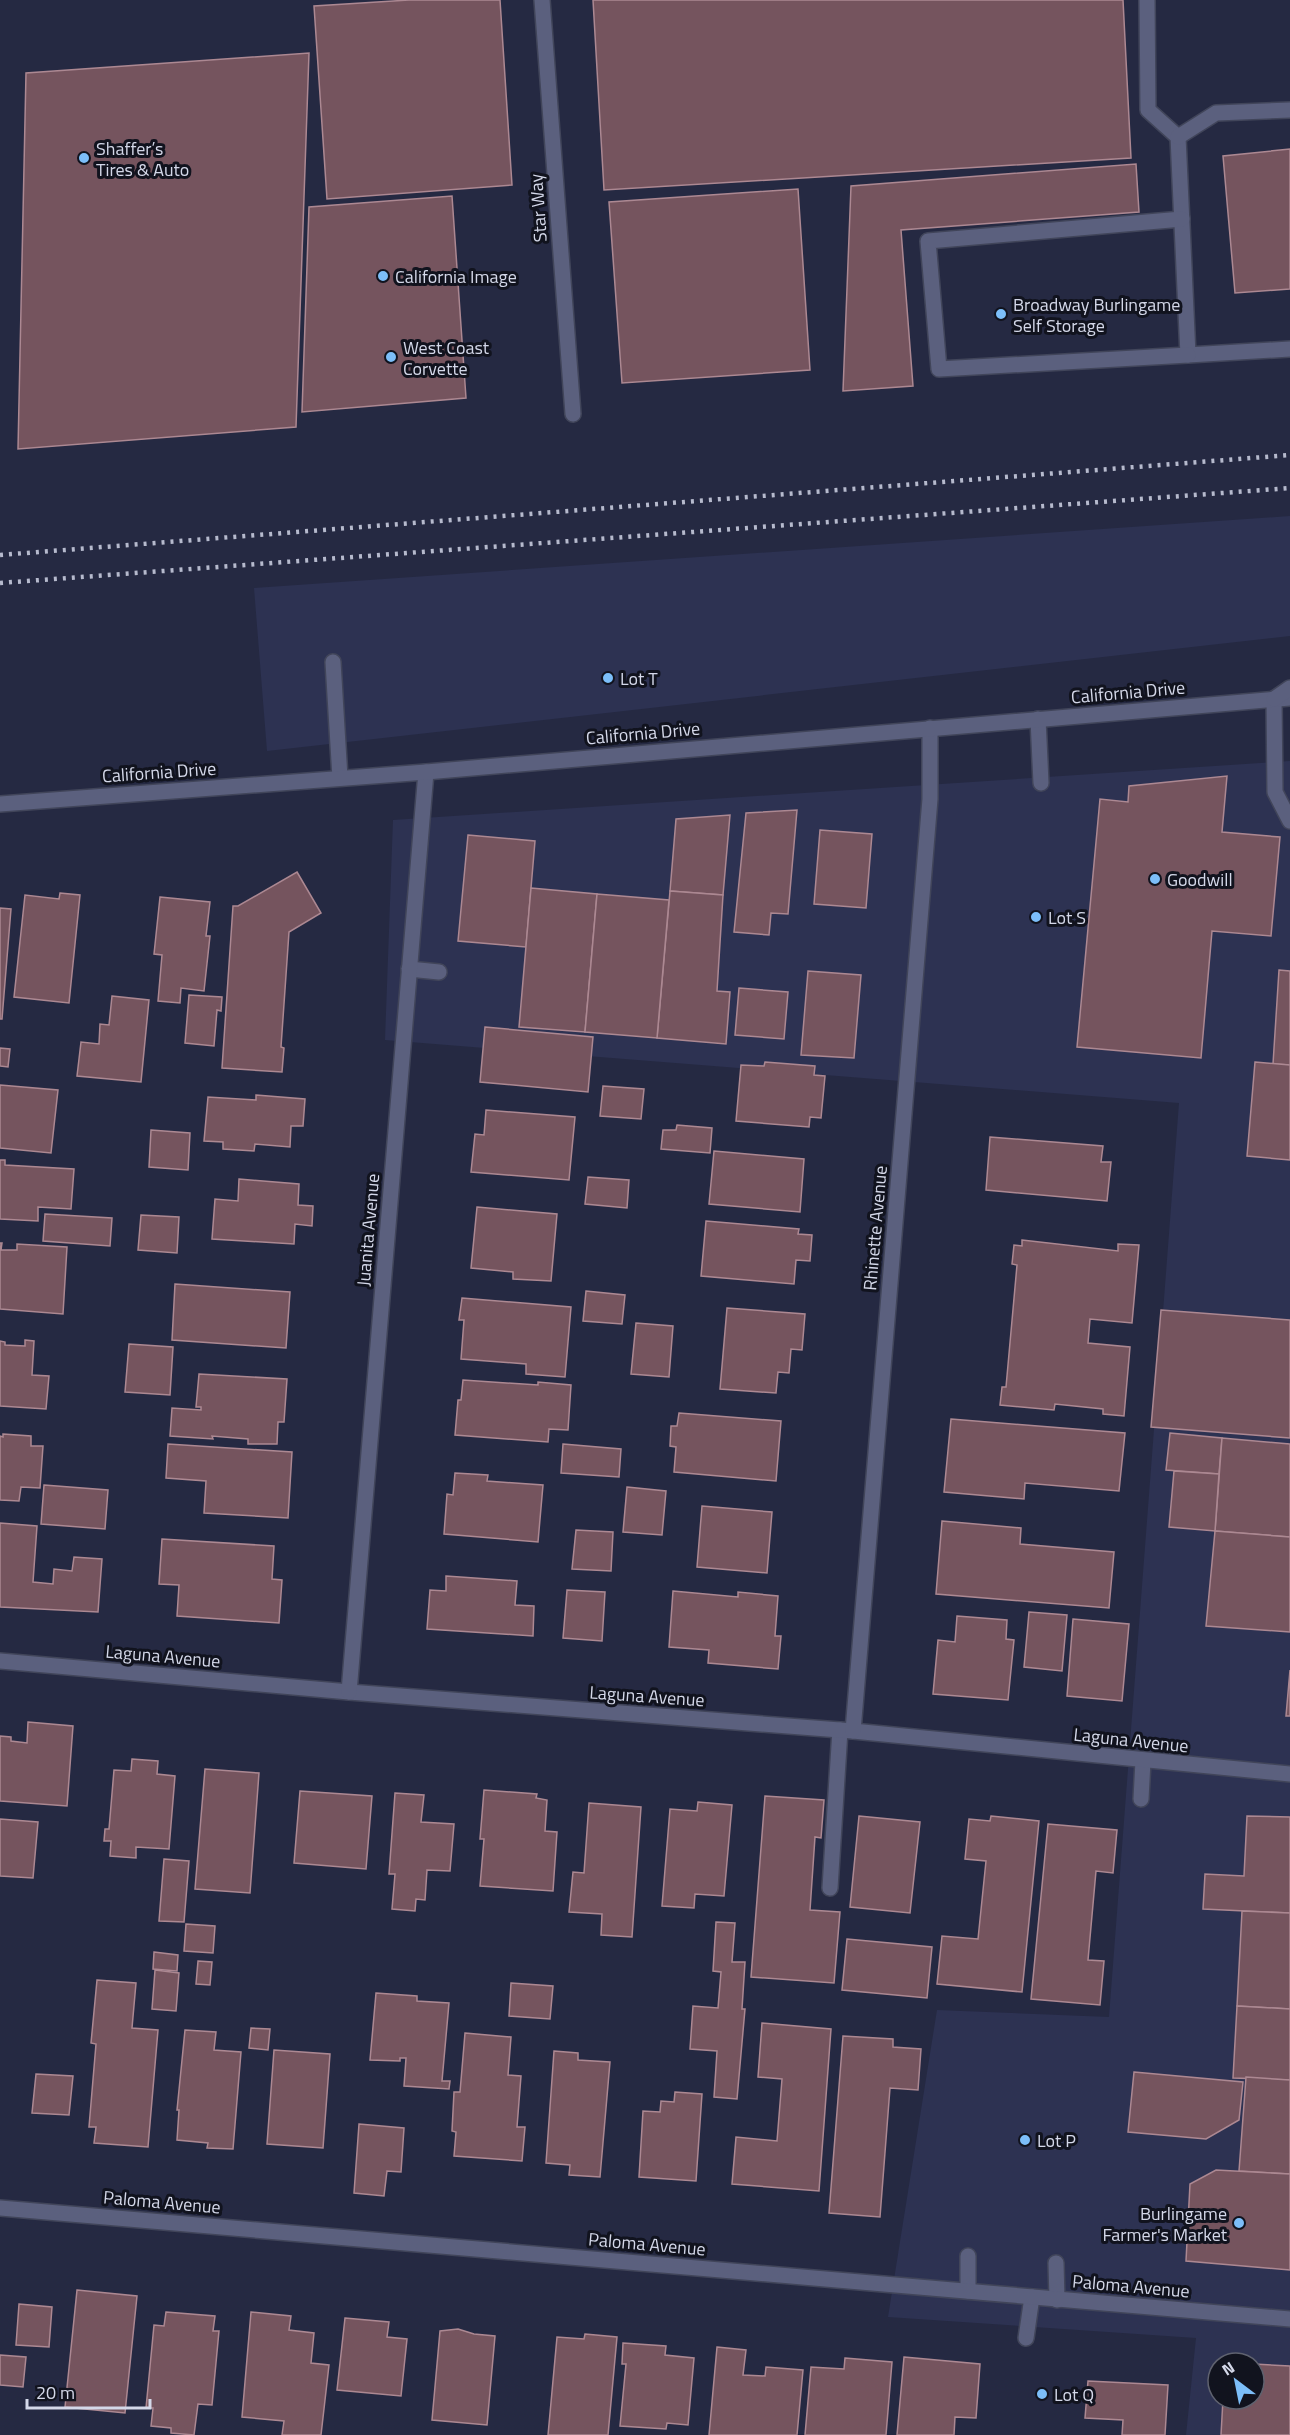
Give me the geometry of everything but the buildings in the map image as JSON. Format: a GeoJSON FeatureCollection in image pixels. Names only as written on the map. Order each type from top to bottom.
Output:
{"type":"FeatureCollection","features":[{"type":"Feature","properties":{"kind":"street","name":"Star Way"},"geometry":{"type":"LineString","coordinates":[[542,0],[573,414]]}},
{"type":"Feature","properties":{"kind":"street"},"geometry":{"type":"LineString","coordinates":[[1147,0],[1148,110],[1178,137],[1188,355]]}},
{"type":"Feature","properties":{"kind":"street"},"geometry":{"type":"LineString","coordinates":[[1178,137],[1216,113],[1290,110]]}},
{"type":"Feature","properties":{"kind":"street"},"geometry":{"type":"LineString","coordinates":[[1182,219],[928,241],[939,369],[1290,349]]}},
{"type":"Feature","properties":{"kind":"street"},"geometry":{"type":"LineString","coordinates":[[333,662],[340,778]]}},
{"type":"Feature","properties":{"kind":"street"},"geometry":{"type":"LineString","coordinates":[[1290,688],[1274,699],[1275,792],[1290,821]]}},
{"type":"Feature","properties":{"kind":"street","name":"California Drive"},"geometry":{"type":"LineString","coordinates":[[0,804],[426,772],[1290,698]]}},
{"type":"Feature","properties":{"kind":"street"},"geometry":{"type":"LineString","coordinates":[[1038,719],[1041,783]]}},
{"type":"Feature","properties":{"kind":"street","name":"Rhinette Avenue"},"geometry":{"type":"LineString","coordinates":[[830,1888],[930,799],[930,728]]}},
{"type":"Feature","properties":{"kind":"street","name":"Juanita Avenue"},"geometry":{"type":"LineString","coordinates":[[349,1692],[426,772]]}},
{"type":"Feature","properties":{"kind":"street"},"geometry":{"type":"LineString","coordinates":[[409,969],[439,972]]}},
{"type":"Feature","properties":{"kind":"street","name":"Laguna Avenue"},"geometry":{"type":"LineString","coordinates":[[0,1661],[349,1692],[846,1731],[1290,1774]]}},
{"type":"Feature","properties":{"kind":"street"},"geometry":{"type":"LineString","coordinates":[[1141,1799],[1143,1761]]}},
{"type":"Feature","properties":{"kind":"street","name":"Paloma Avenue"},"geometry":{"type":"LineString","coordinates":[[0,2208],[1290,2319]]}},
{"type":"Feature","properties":{"kind":"street"},"geometry":{"type":"LineString","coordinates":[[968,2256],[968,2291]]}},
{"type":"Feature","properties":{"kind":"street"},"geometry":{"type":"LineString","coordinates":[[1056,2263],[1057,2300]]}},
{"type":"Feature","properties":{"kind":"street"},"geometry":{"type":"LineString","coordinates":[[1026,2338],[1032,2297]]}},
{"type":"Feature","properties":{"kind":"shaded area","name":"Lot T"},"geometry":{"type":"Polygon","coordinates":[[[1290,516],[1290,636],[267,751],[254,588],[1290,516]]]}},
{"type":"Feature","properties":{"kind":"shaded area"},"geometry":{"type":"Polygon","coordinates":[[[1290,761],[1290,2435],[1186,2435],[1196,2338],[888,2317],[937,2010],[1109,2017],[1179,1103],[385,1040],[393,820],[1290,761]]]}},
{"type":"Feature","properties":{"kind":"railway"},"geometry":{"type":"LineString","coordinates":[[0,555],[1290,455]]}},
{"type":"Feature","properties":{"kind":"railway"},"geometry":{"type":"LineString","coordinates":[[0,583],[1290,488]]}},
{"type":"Feature","properties":{"kind":"place","name":"Shaffer’s Tires & Auto"},"geometry":{"type":"Point","coordinates":[84,158]}},
{"type":"Feature","properties":{"kind":"place","name":"California Image"},"geometry":{"type":"Point","coordinates":[383,276]}},
{"type":"Feature","properties":{"kind":"place","name":"Broadway Burlingame Self Storage"},"geometry":{"type":"Point","coordinates":[1001,314]}},
{"type":"Feature","properties":{"kind":"place","name":"West Coast Corvette"},"geometry":{"type":"Point","coordinates":[391,357]}},
{"type":"Feature","properties":{"kind":"place","name":"Lot T"},"geometry":{"type":"Point","coordinates":[608,678]}},
{"type":"Feature","properties":{"kind":"place","name":"Goodwill"},"geometry":{"type":"Point","coordinates":[1155,879]}},
{"type":"Feature","properties":{"kind":"place","name":"Lot S"},"geometry":{"type":"Point","coordinates":[1036,917]}},
{"type":"Feature","properties":{"kind":"place","name":"Lot P"},"geometry":{"type":"Point","coordinates":[1025,2140]}},
{"type":"Feature","properties":{"kind":"place","name":"Burlingame Farmer's Market"},"geometry":{"type":"Point","coordinates":[1239,2223]}},
{"type":"Feature","properties":{"kind":"place","name":"Lot Q"},"geometry":{"type":"Point","coordinates":[1042,2394]}}]}
